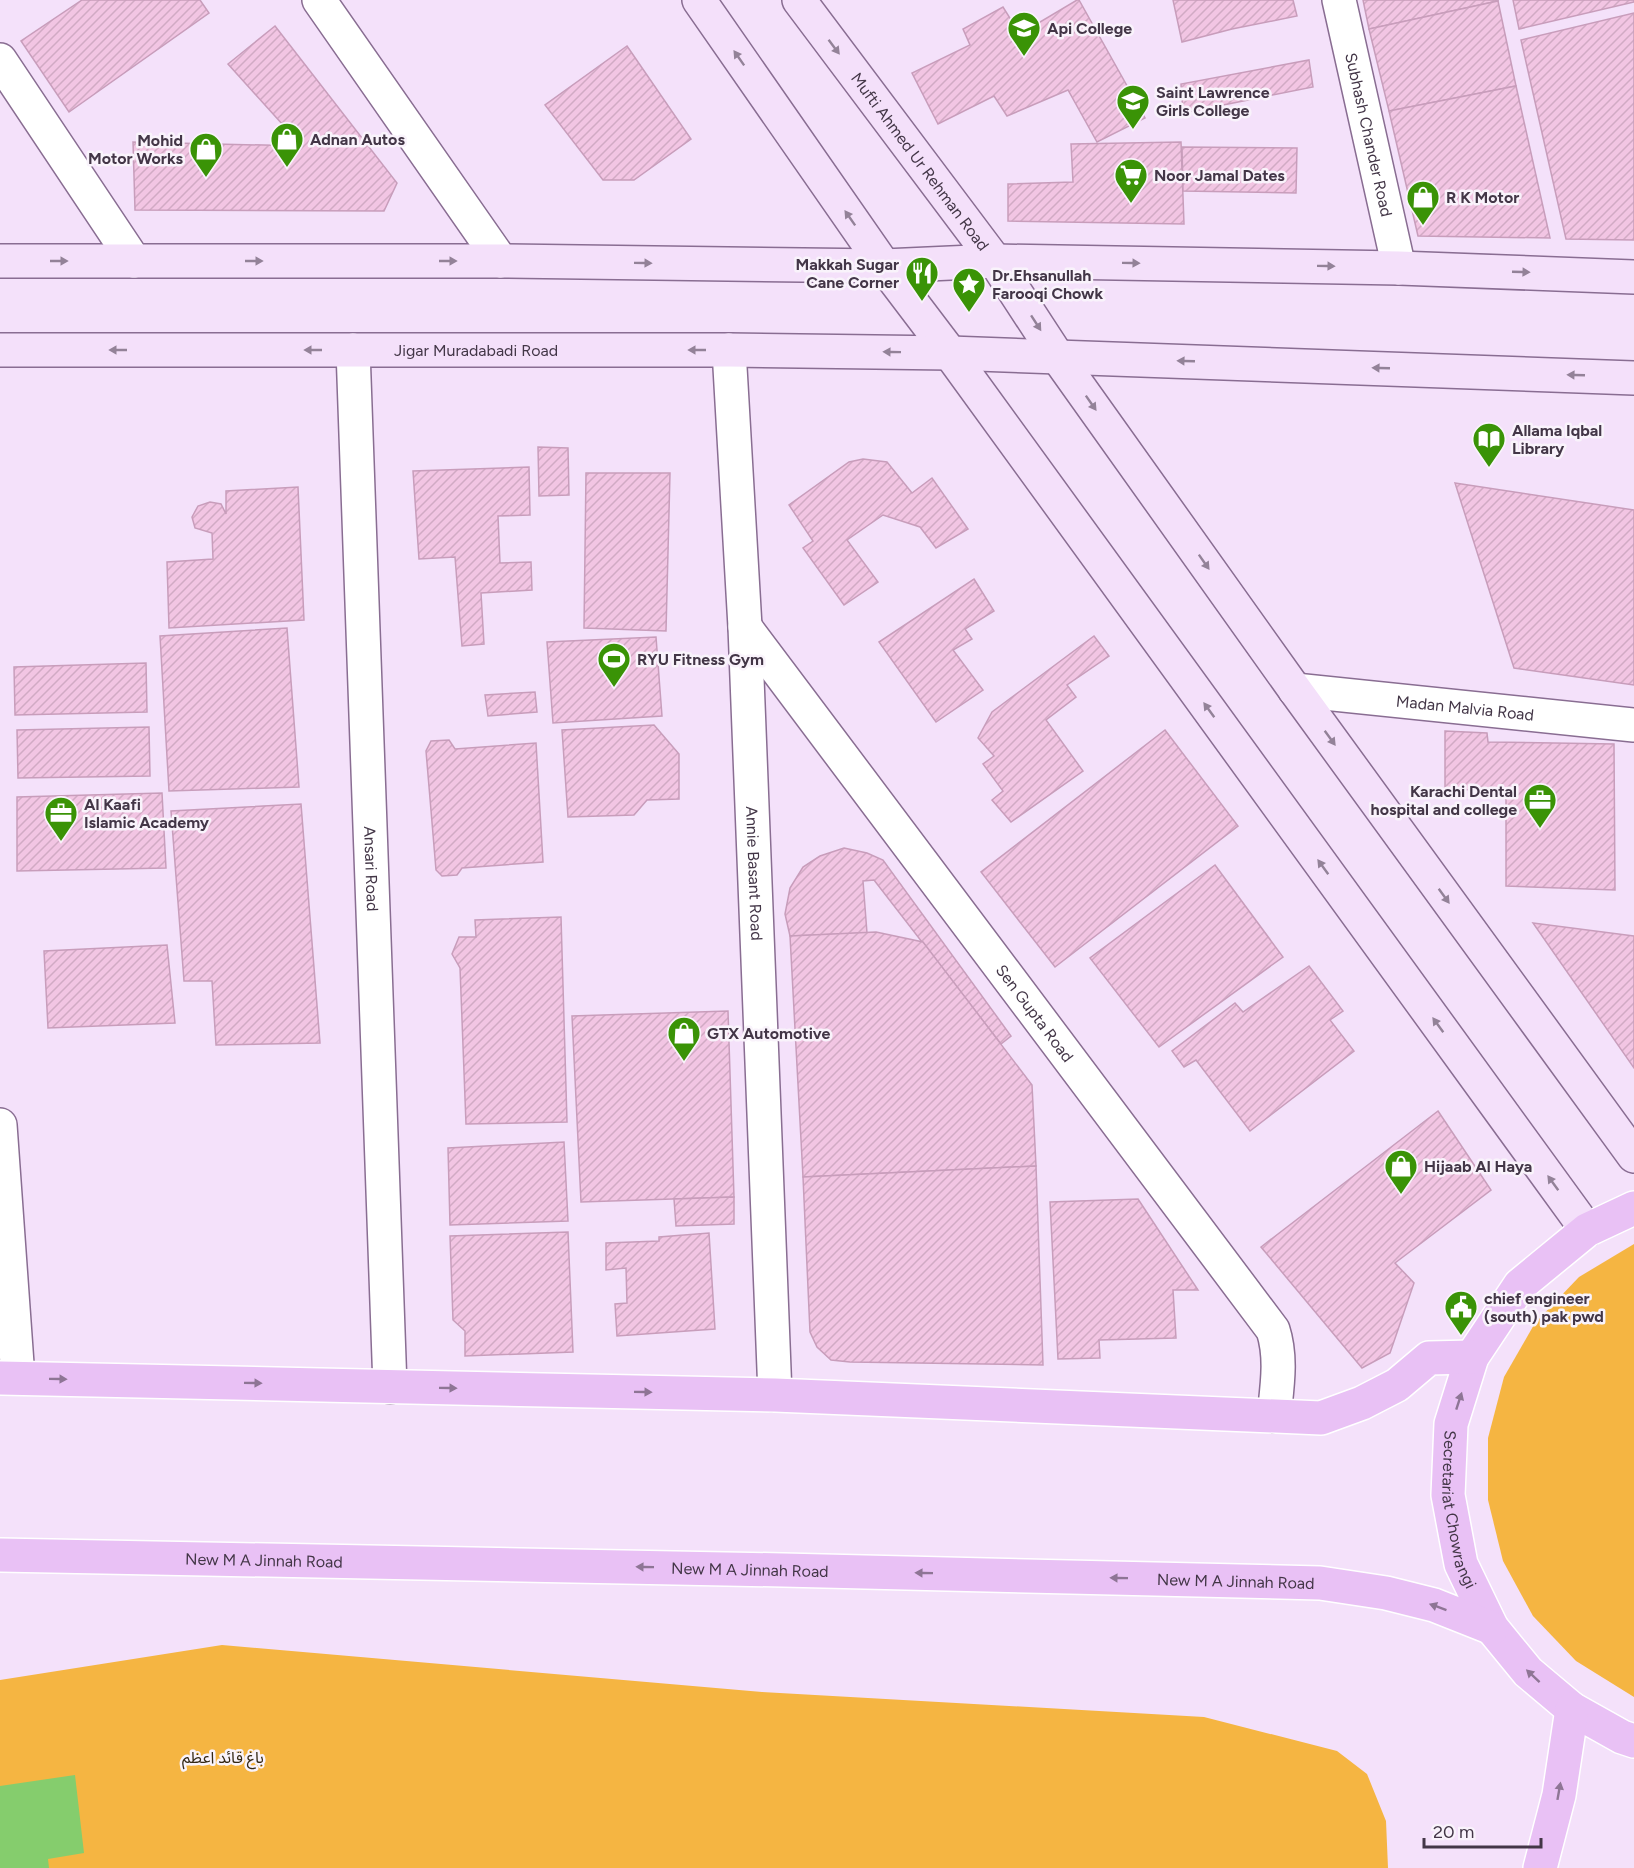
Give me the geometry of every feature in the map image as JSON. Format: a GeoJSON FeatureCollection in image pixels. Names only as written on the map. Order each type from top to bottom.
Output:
{"type":"FeatureCollection","features":[{"type":"Feature","properties":{"kind":"main road","name":"Secretariat Chowrangi"},"geometry":{"type":"LineString","coordinates":[[1634,1208],[1587,1230],[1520,1285],[1473,1357],[1451,1424],[1448,1495],[1461,1564],[1492,1629],[1528,1672],[1572,1709],[1622,1737],[1634,1741]]}},
{"type":"Feature","properties":{"kind":"main road"},"geometry":{"type":"LineString","coordinates":[[9,1378],[776,1395],[1321,1418],[1362,1403],[1397,1385],[1430,1358],[1473,1357]]}},
{"type":"Feature","properties":{"kind":"main road","name":"New M A Jinnah Road"},"geometry":{"type":"LineString","coordinates":[[0,1555],[1320,1583],[1386,1593],[1434,1605],[1492,1629]]}},
{"type":"Feature","properties":{"kind":"main road"},"geometry":{"type":"LineString","coordinates":[[1540,1868],[1559,1795],[1572,1709]]}},
{"type":"Feature","properties":{"kind":"street"},"geometry":{"type":"LineString","coordinates":[[319,0],[501,261]]}},
{"type":"Feature","properties":{"kind":"street"},"geometry":{"type":"LineString","coordinates":[[699,0],[884,266],[950,353],[1587,1230]]}},
{"type":"Feature","properties":{"kind":"street","name":"Mufti Ahmed Ur Rehman Road"},"geometry":{"type":"LineString","coordinates":[[799,0],[995,261],[1057,356],[1295,690],[1634,1156]]}},
{"type":"Feature","properties":{"kind":"street","name":"Subhash Chander Road"},"geometry":{"type":"LineString","coordinates":[[1339,0],[1399,268]]}},
{"type":"Feature","properties":{"kind":"street"},"geometry":{"type":"LineString","coordinates":[[0,60],[134,261]]}},
{"type":"Feature","properties":{"kind":"street"},"geometry":{"type":"LineString","coordinates":[[0,261],[501,261],[884,266],[995,261],[1399,268],[1634,277]]}},
{"type":"Feature","properties":{"kind":"street","name":"Jigar Muradabadi Road"},"geometry":{"type":"LineString","coordinates":[[0,350],[729,350],[950,353],[1634,378]]}},
{"type":"Feature","properties":{"kind":"street","name":"Ansari Road"},"geometry":{"type":"LineString","coordinates":[[353,350],[390,1387]]}},
{"type":"Feature","properties":{"kind":"street","name":"Annie Basant Road"},"geometry":{"type":"LineString","coordinates":[[729,350],[745,627],[776,1395]]}},
{"type":"Feature","properties":{"kind":"street","name":"Sen Gupta Road"},"geometry":{"type":"LineString","coordinates":[[745,627],[1273,1330],[1278,1346],[1274,1416]]}},
{"type":"Feature","properties":{"kind":"street","name":"Madan Malvia Road"},"geometry":{"type":"LineString","coordinates":[[1295,690],[1634,725]]}},
{"type":"Feature","properties":{"kind":"street"},"geometry":{"type":"LineString","coordinates":[[0,1125],[9,1378]]}},
{"type":"Feature","properties":{"kind":"green space"},"geometry":{"type":"Polygon","coordinates":[[[1634,1244],[1634,1697],[1576,1661],[1533,1616],[1503,1561],[1488,1500],[1488,1438],[1504,1377],[1535,1323],[1579,1277],[1634,1244]]]}},
{"type":"Feature","properties":{"kind":"green space","name":"باغ قائد اعظم"},"geometry":{"type":"Polygon","coordinates":[[[222,1645],[762,1692],[1204,1717],[1337,1751],[1367,1774],[1386,1821],[1388,1868],[0,1868],[0,1680],[222,1645]]]}},
{"type":"Feature","properties":{"kind":"shaded area"},"geometry":{"type":"Polygon","coordinates":[[[75,1775],[84,1853],[48,1859],[49,1868],[0,1868],[0,1786],[75,1775]]]}},
{"type":"Feature","properties":{"kind":"building"},"geometry":{"type":"Polygon","coordinates":[[[82,0],[200,0],[209,13],[69,112],[21,41],[82,0]]]}},
{"type":"Feature","properties":{"kind":"building"},"geometry":{"type":"Polygon","coordinates":[[[1077,0],[1145,118],[1097,142],[1068,90],[1007,116],[994,96],[938,124],[912,73],[970,45],[963,29],[1003,7],[1020,34],[1077,0]]]}},
{"type":"Feature","properties":{"kind":"building"},"geometry":{"type":"Polygon","coordinates":[[[1173,0],[1293,0],[1297,16],[1182,42],[1173,0]]]}},
{"type":"Feature","properties":{"kind":"building"},"geometry":{"type":"Polygon","coordinates":[[[1363,0],[1498,0],[1498,1],[1369,29],[1363,0]]]}},
{"type":"Feature","properties":{"kind":"building"},"geometry":{"type":"Polygon","coordinates":[[[1513,0],[1634,0],[1634,2],[1519,29],[1513,0]]]}},
{"type":"Feature","properties":{"kind":"building"},"geometry":{"type":"Polygon","coordinates":[[[1498,1],[1516,86],[1389,111],[1369,29],[1498,1]]]}},
{"type":"Feature","properties":{"kind":"building"},"geometry":{"type":"Polygon","coordinates":[[[1634,13],[1634,240],[1566,239],[1521,40],[1634,13]]]}},
{"type":"Feature","properties":{"kind":"building"},"geometry":{"type":"Polygon","coordinates":[[[275,26],[397,183],[384,211],[135,210],[133,142],[302,146],[228,64],[275,26]]]}},
{"type":"Feature","properties":{"kind":"building"},"geometry":{"type":"Polygon","coordinates":[[[627,46],[691,139],[634,180],[603,180],[545,105],[627,46]]]}},
{"type":"Feature","properties":{"kind":"building"},"geometry":{"type":"Polygon","coordinates":[[[1309,60],[1313,87],[1183,113],[1181,84],[1309,60]]]}},
{"type":"Feature","properties":{"kind":"building"},"geometry":{"type":"Polygon","coordinates":[[[1516,86],[1550,238],[1418,236],[1389,111],[1516,86]]]}},
{"type":"Feature","properties":{"kind":"building"},"geometry":{"type":"Polygon","coordinates":[[[1181,142],[1184,224],[1008,221],[1008,184],[1073,182],[1071,144],[1181,142]]]}},
{"type":"Feature","properties":{"kind":"building"},"geometry":{"type":"Polygon","coordinates":[[[1182,147],[1297,148],[1296,193],[1183,191],[1182,147]]]}},
{"type":"Feature","properties":{"kind":"building"},"geometry":{"type":"Polygon","coordinates":[[[538,447],[568,448],[569,495],[539,496],[538,447]]]}},
{"type":"Feature","properties":{"kind":"building"},"geometry":{"type":"Polygon","coordinates":[[[863,459],[887,462],[912,493],[932,478],[968,529],[936,548],[920,527],[883,515],[847,540],[878,582],[844,605],[803,548],[813,541],[789,505],[849,462],[863,459]]]}},
{"type":"Feature","properties":{"kind":"building"},"geometry":{"type":"Polygon","coordinates":[[[529,467],[530,515],[498,516],[500,563],[531,562],[532,590],[481,593],[484,644],[462,646],[455,557],[419,559],[413,471],[529,467]]]}},
{"type":"Feature","properties":{"kind":"building"},"geometry":{"type":"Polygon","coordinates":[[[586,473],[670,473],[666,631],[584,628],[586,473]]]}},
{"type":"Feature","properties":{"kind":"building"},"geometry":{"type":"Polygon","coordinates":[[[1455,483],[1634,510],[1634,685],[1514,668],[1455,483]]]}},
{"type":"Feature","properties":{"kind":"building"},"geometry":{"type":"Polygon","coordinates":[[[298,487],[304,620],[169,628],[167,562],[213,559],[212,533],[195,528],[192,517],[198,506],[210,502],[221,504],[226,514],[226,491],[298,487]]]}},
{"type":"Feature","properties":{"kind":"building"},"geometry":{"type":"Polygon","coordinates":[[[974,579],[994,611],[965,629],[972,639],[953,650],[983,690],[936,722],[879,642],[974,579]]]}},
{"type":"Feature","properties":{"kind":"building"},"geometry":{"type":"Polygon","coordinates":[[[287,628],[299,787],[169,791],[160,636],[287,628]]]}},
{"type":"Feature","properties":{"kind":"building"},"geometry":{"type":"Polygon","coordinates":[[[1094,636],[1109,656],[1067,685],[1076,697],[1046,720],[1083,771],[1011,822],[992,800],[1003,791],[983,764],[994,756],[978,738],[992,712],[1094,636]]]}},
{"type":"Feature","properties":{"kind":"building"},"geometry":{"type":"Polygon","coordinates":[[[656,637],[662,716],[553,723],[547,642],[656,637]]]}},
{"type":"Feature","properties":{"kind":"building"},"geometry":{"type":"Polygon","coordinates":[[[146,663],[147,712],[15,715],[14,667],[146,663]]]}},
{"type":"Feature","properties":{"kind":"building"},"geometry":{"type":"Polygon","coordinates":[[[535,692],[537,712],[488,716],[485,695],[535,692]]]}},
{"type":"Feature","properties":{"kind":"building"},"geometry":{"type":"Polygon","coordinates":[[[654,725],[679,754],[679,799],[647,800],[634,815],[568,817],[562,730],[654,725]]]}},
{"type":"Feature","properties":{"kind":"building"},"geometry":{"type":"Polygon","coordinates":[[[149,727],[150,776],[18,778],[17,730],[149,727]]]}},
{"type":"Feature","properties":{"kind":"building"},"geometry":{"type":"Polygon","coordinates":[[[1165,730],[1238,826],[1055,967],[981,872],[1165,730]]]}},
{"type":"Feature","properties":{"kind":"building"},"geometry":{"type":"Polygon","coordinates":[[[1445,731],[1487,733],[1488,742],[1614,744],[1615,890],[1506,886],[1506,791],[1445,789],[1445,731]]]}},
{"type":"Feature","properties":{"kind":"building"},"geometry":{"type":"Polygon","coordinates":[[[449,740],[455,749],[536,743],[543,862],[462,868],[457,875],[442,876],[436,870],[426,751],[431,741],[449,740]]]}},
{"type":"Feature","properties":{"kind":"building"},"geometry":{"type":"Polygon","coordinates":[[[162,793],[166,868],[17,871],[17,797],[162,793]]]}},
{"type":"Feature","properties":{"kind":"building"},"geometry":{"type":"Polygon","coordinates":[[[301,804],[320,1043],[216,1045],[212,981],[184,981],[171,811],[301,804]]]}},
{"type":"Feature","properties":{"kind":"building"},"geometry":{"type":"Polygon","coordinates":[[[844,848],[867,853],[883,860],[1011,1036],[1001,1044],[874,880],[863,881],[867,933],[790,936],[785,914],[790,888],[803,867],[820,856],[844,848]]]}},
{"type":"Feature","properties":{"kind":"building"},"geometry":{"type":"Polygon","coordinates":[[[1215,865],[1283,957],[1159,1047],[1090,958],[1215,865]]]}},
{"type":"Feature","properties":{"kind":"building"},"geometry":{"type":"Polygon","coordinates":[[[561,917],[567,1122],[466,1124],[460,968],[452,954],[459,937],[476,937],[475,920],[561,917]]]}},
{"type":"Feature","properties":{"kind":"building"},"geometry":{"type":"Polygon","coordinates":[[[1533,923],[1634,936],[1634,1068],[1533,923]]]}},
{"type":"Feature","properties":{"kind":"building"},"geometry":{"type":"Polygon","coordinates":[[[876,932],[923,942],[1032,1085],[1036,1166],[803,1177],[790,936],[876,932]]]}},
{"type":"Feature","properties":{"kind":"building"},"geometry":{"type":"Polygon","coordinates":[[[167,945],[175,1023],[48,1028],[44,951],[167,945]]]}},
{"type":"Feature","properties":{"kind":"building"},"geometry":{"type":"Polygon","coordinates":[[[1309,966],[1343,1011],[1330,1020],[1354,1051],[1250,1131],[1196,1060],[1184,1067],[1172,1051],[1235,1003],[1243,1012],[1309,966]]]}},
{"type":"Feature","properties":{"kind":"building"},"geometry":{"type":"Polygon","coordinates":[[[728,1011],[734,1197],[581,1202],[572,1016],[728,1011]]]}},
{"type":"Feature","properties":{"kind":"building"},"geometry":{"type":"Polygon","coordinates":[[[1438,1111],[1491,1190],[1395,1263],[1414,1283],[1390,1353],[1362,1368],[1261,1247],[1438,1111]]]}},
{"type":"Feature","properties":{"kind":"building"},"geometry":{"type":"Polygon","coordinates":[[[564,1142],[568,1221],[450,1225],[448,1148],[564,1142]]]}},
{"type":"Feature","properties":{"kind":"building"},"geometry":{"type":"Polygon","coordinates":[[[1036,1166],[1043,1365],[850,1362],[831,1360],[817,1347],[810,1332],[803,1177],[1036,1166]]]}},
{"type":"Feature","properties":{"kind":"building"},"geometry":{"type":"Polygon","coordinates":[[[734,1197],[734,1224],[676,1226],[674,1199],[734,1197]]]}},
{"type":"Feature","properties":{"kind":"building"},"geometry":{"type":"Polygon","coordinates":[[[1138,1199],[1198,1290],[1173,1290],[1176,1338],[1099,1340],[1100,1358],[1058,1359],[1050,1202],[1138,1199]]]}},
{"type":"Feature","properties":{"kind":"building"},"geometry":{"type":"Polygon","coordinates":[[[568,1232],[573,1352],[465,1356],[465,1331],[453,1320],[450,1236],[568,1232]]]}},
{"type":"Feature","properties":{"kind":"building"},"geometry":{"type":"Polygon","coordinates":[[[709,1233],[715,1329],[617,1336],[615,1304],[627,1303],[626,1268],[606,1270],[606,1243],[659,1241],[659,1237],[709,1233]]]}},
{"type":"Feature","properties":{"kind":"place","name":"Api College"},"geometry":{"type":"Point","coordinates":[1024,57]}},
{"type":"Feature","properties":{"kind":"place","name":"Saint Lawrence Girls College"},"geometry":{"type":"Point","coordinates":[1133,130]}},
{"type":"Feature","properties":{"kind":"place","name":"Adnan Autos"},"geometry":{"type":"Point","coordinates":[287,168]}},
{"type":"Feature","properties":{"kind":"place","name":"Mohid Motor Works"},"geometry":{"type":"Point","coordinates":[206,178]}},
{"type":"Feature","properties":{"kind":"place","name":"Noor Jamal Dates"},"geometry":{"type":"Point","coordinates":[1131,204]}},
{"type":"Feature","properties":{"kind":"place","name":"R K Motor"},"geometry":{"type":"Point","coordinates":[1423,226]}},
{"type":"Feature","properties":{"kind":"place","name":"Makkah Sugar Cane Corner"},"geometry":{"type":"Point","coordinates":[922,302]}},
{"type":"Feature","properties":{"kind":"place","name":"Dr.Ehsanullah Farooqi Chowk"},"geometry":{"type":"Point","coordinates":[969,313]}},
{"type":"Feature","properties":{"kind":"place","name":"Allama Iqbal Library"},"geometry":{"type":"Point","coordinates":[1489,468]}},
{"type":"Feature","properties":{"kind":"place","name":"RYU Fitness Gym"},"geometry":{"type":"Point","coordinates":[614,688]}},
{"type":"Feature","properties":{"kind":"place","name":"Karachi Dental hospital and college"},"geometry":{"type":"Point","coordinates":[1540,829]}},
{"type":"Feature","properties":{"kind":"place","name":"Al Kaafi Islamic Academy"},"geometry":{"type":"Point","coordinates":[61,842]}},
{"type":"Feature","properties":{"kind":"place","name":"GTX Automotive"},"geometry":{"type":"Point","coordinates":[684,1062]}},
{"type":"Feature","properties":{"kind":"place","name":"Hijaab Al Haya"},"geometry":{"type":"Point","coordinates":[1401,1195]}},
{"type":"Feature","properties":{"kind":"place","name":"chief engineer (south) pak pwd"},"geometry":{"type":"Point","coordinates":[1461,1336]}}]}
